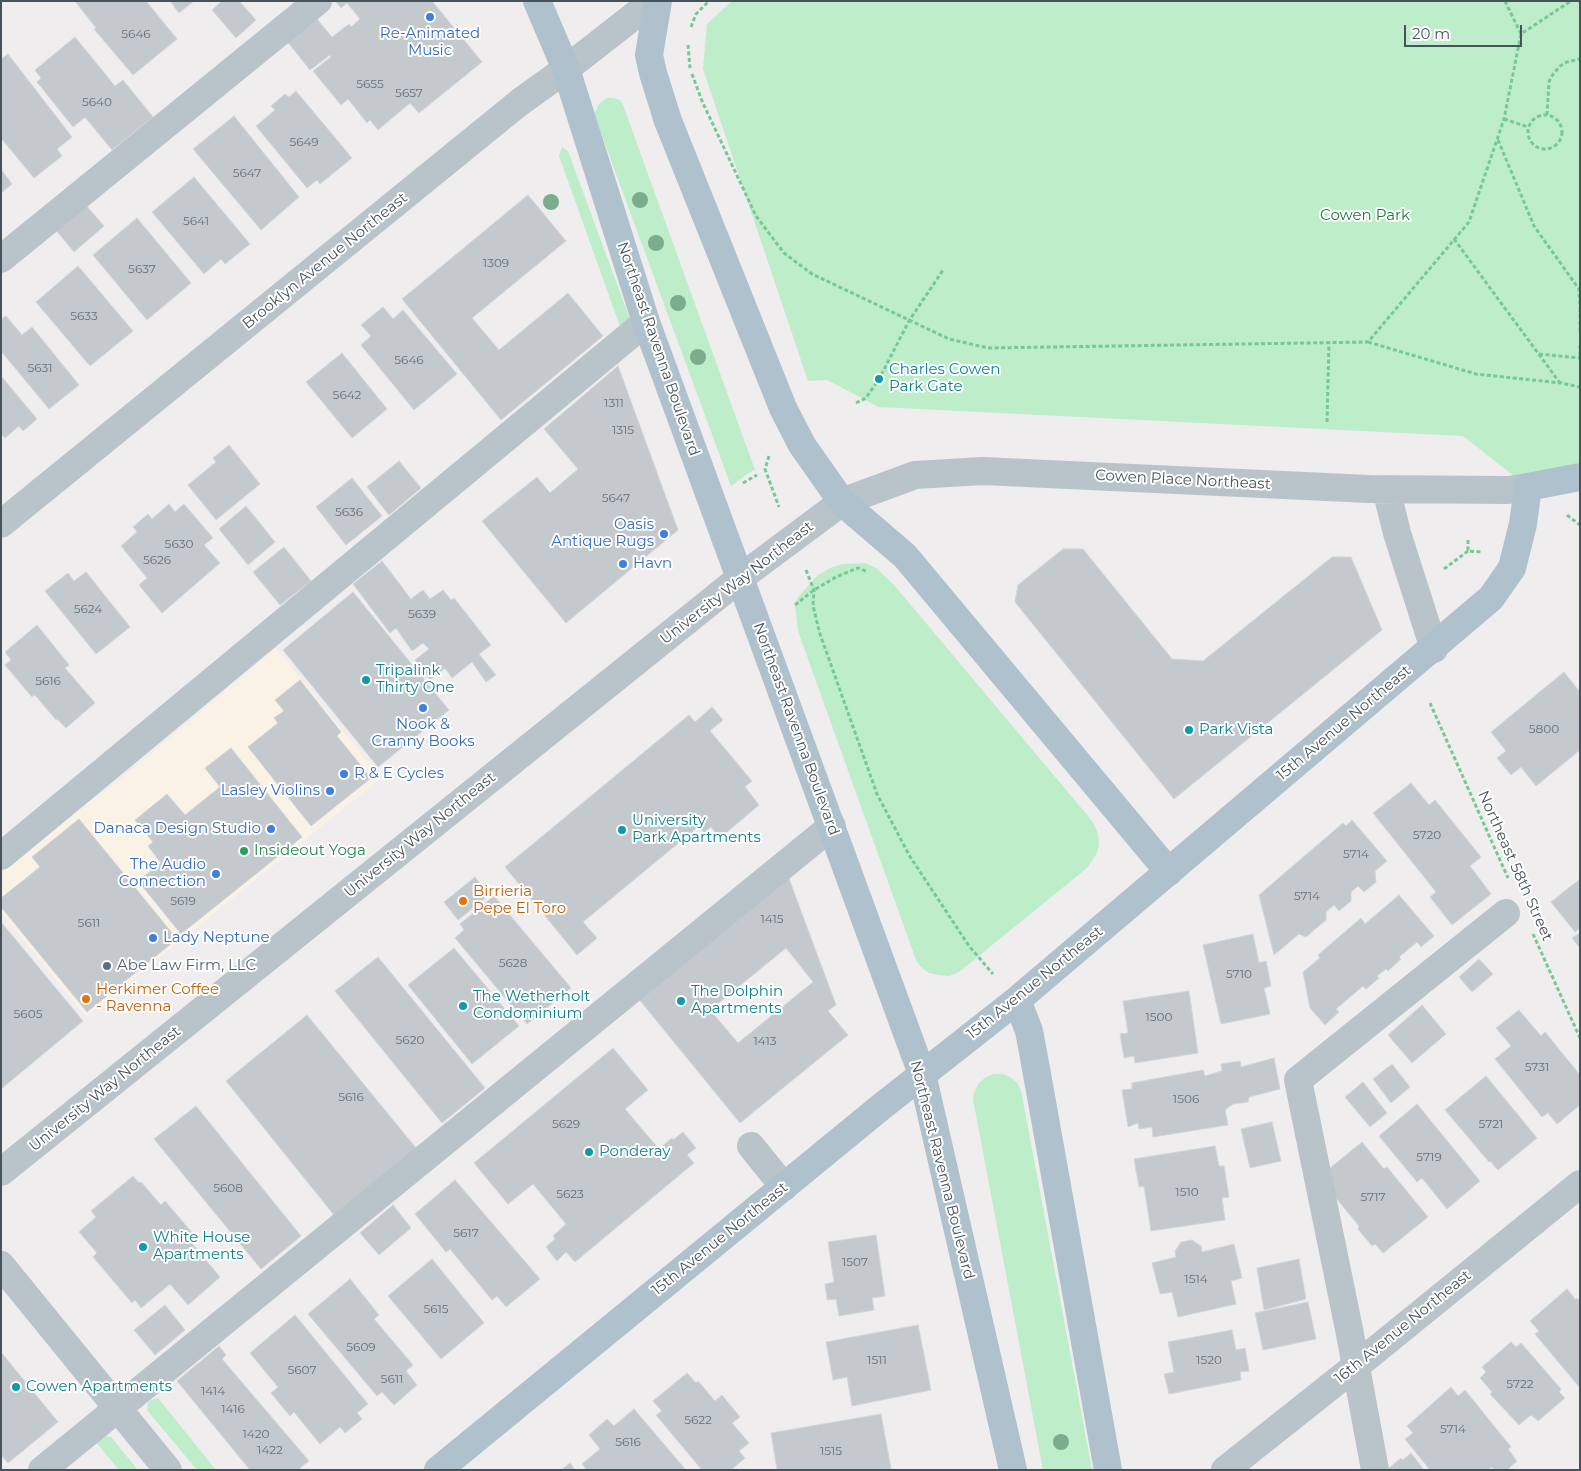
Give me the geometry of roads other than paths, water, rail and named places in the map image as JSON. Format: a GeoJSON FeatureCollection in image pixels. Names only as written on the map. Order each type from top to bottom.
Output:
{"type":"FeatureCollection","features":[{"type":"Feature","properties":{"kind":"main road","name":"Northeast Ravenna Boulevard"},"geometry":{"type":"LineString","coordinates":[[537,1],[566,69],[646,322],[922,1074],[1013,1470]]}},
{"type":"Feature","properties":{"kind":"main road"},"geometry":{"type":"LineString","coordinates":[[658,1],[650,55],[653,73],[668,121],[783,408],[802,445],[842,502],[905,556],[1169,872]]}},
{"type":"Feature","properties":{"kind":"main road"},"geometry":{"type":"LineString","coordinates":[[1528,487],[1580,477]]}},
{"type":"Feature","properties":{"kind":"main road","name":"15th Avenue Northeast"},"geometry":{"type":"LineString","coordinates":[[438,1470],[922,1074],[1017,1000],[1492,598],[1512,568],[1523,524],[1528,487]]}},
{"type":"Feature","properties":{"kind":"main road"},"geometry":{"type":"LineString","coordinates":[[1017,1000],[1029,1031],[1108,1470]]}},
{"type":"Feature","properties":{"kind":"street"},"geometry":{"type":"LineString","coordinates":[[1,259],[318,1]]}},
{"type":"Feature","properties":{"kind":"street","name":"Brooklyn Avenue Northeast"},"geometry":{"type":"LineString","coordinates":[[1,524],[520,102],[566,69],[652,1]]}},
{"type":"Feature","properties":{"kind":"street"},"geometry":{"type":"LineString","coordinates":[[1,856],[646,322]]}},
{"type":"Feature","properties":{"kind":"street","name":"Cowen Place Northeast"},"geometry":{"type":"LineString","coordinates":[[842,502],[915,475],[984,471],[1386,489],[1508,490],[1528,487]]}},
{"type":"Feature","properties":{"kind":"street"},"geometry":{"type":"LineString","coordinates":[[1386,489],[1397,533],[1434,649]]}},
{"type":"Feature","properties":{"kind":"street","name":"University Way Northeast"},"geometry":{"type":"LineString","coordinates":[[1,1172],[740,578],[842,502]]}},
{"type":"Feature","properties":{"kind":"street"},"geometry":{"type":"LineString","coordinates":[[42,1470],[832,826]]}},
{"type":"Feature","properties":{"kind":"street"},"geometry":{"type":"LineString","coordinates":[[1375,1470],[1356,1366],[1298,1080],[1506,912]]}},
{"type":"Feature","properties":{"kind":"street"},"geometry":{"type":"LineString","coordinates":[[751,1146],[784,1187]]}},
{"type":"Feature","properties":{"kind":"street","name":"16th Avenue Northeast"},"geometry":{"type":"LineString","coordinates":[[1225,1470],[1580,1184]]}},
{"type":"Feature","properties":{"kind":"street"},"geometry":{"type":"LineString","coordinates":[[1,1265],[168,1470]]}},
{"type":"Feature","properties":{"kind":"place","name":"Re-Animated Music"},"geometry":{"type":"Point","coordinates":[430,17]}},
{"type":"Feature","properties":{"kind":"place","name":"Charles Cowen Park Gate"},"geometry":{"type":"Point","coordinates":[879,379]}},
{"type":"Feature","properties":{"kind":"place","name":"Oasis Antique Rugs"},"geometry":{"type":"Point","coordinates":[664,534]}},
{"type":"Feature","properties":{"kind":"place","name":"Havn"},"geometry":{"type":"Point","coordinates":[623,564]}},
{"type":"Feature","properties":{"kind":"place","name":"Tripalink Thirty One"},"geometry":{"type":"Point","coordinates":[366,680]}},
{"type":"Feature","properties":{"kind":"place","name":"Nook & Cranny Books"},"geometry":{"type":"Point","coordinates":[423,708]}},
{"type":"Feature","properties":{"kind":"place","name":"Park Vista"},"geometry":{"type":"Point","coordinates":[1189,730]}},
{"type":"Feature","properties":{"kind":"place","name":"R & E Cycles"},"geometry":{"type":"Point","coordinates":[344,774]}},
{"type":"Feature","properties":{"kind":"place","name":"Lasley Violins"},"geometry":{"type":"Point","coordinates":[330,791]}},
{"type":"Feature","properties":{"kind":"place","name":"Danaca Design Studio"},"geometry":{"type":"Point","coordinates":[271,829]}},
{"type":"Feature","properties":{"kind":"place","name":"University Park Apartments"},"geometry":{"type":"Point","coordinates":[622,830]}},
{"type":"Feature","properties":{"kind":"place","name":"Insideout Yoga"},"geometry":{"type":"Point","coordinates":[244,851]}},
{"type":"Feature","properties":{"kind":"place","name":"The Audio Connection"},"geometry":{"type":"Point","coordinates":[216,874]}},
{"type":"Feature","properties":{"kind":"place","name":"Birrieria Pepe El Toro"},"geometry":{"type":"Point","coordinates":[463,901]}},
{"type":"Feature","properties":{"kind":"place","name":"Lady Neptune"},"geometry":{"type":"Point","coordinates":[153,938]}},
{"type":"Feature","properties":{"kind":"place","name":"Abe Law Firm, LLC"},"geometry":{"type":"Point","coordinates":[107,966]}},
{"type":"Feature","properties":{"kind":"place","name":"Herkimer Coffee - Ravenna"},"geometry":{"type":"Point","coordinates":[86,999]}},
{"type":"Feature","properties":{"kind":"place","name":"The Dolphin Apartments"},"geometry":{"type":"Point","coordinates":[681,1001]}},
{"type":"Feature","properties":{"kind":"place","name":"The Wetherholt Condominium"},"geometry":{"type":"Point","coordinates":[463,1006]}},
{"type":"Feature","properties":{"kind":"place","name":"Ponderay"},"geometry":{"type":"Point","coordinates":[589,1152]}},
{"type":"Feature","properties":{"kind":"place","name":"White House Apartments"},"geometry":{"type":"Point","coordinates":[143,1247]}},
{"type":"Feature","properties":{"kind":"place","name":"Cowen Apartments"},"geometry":{"type":"Point","coordinates":[16,1387]}},
{"type":"Feature","properties":{"kind":"park label","name":"Cowen Park"},"geometry":{"type":"Point","coordinates":[1365,216]}}]}
